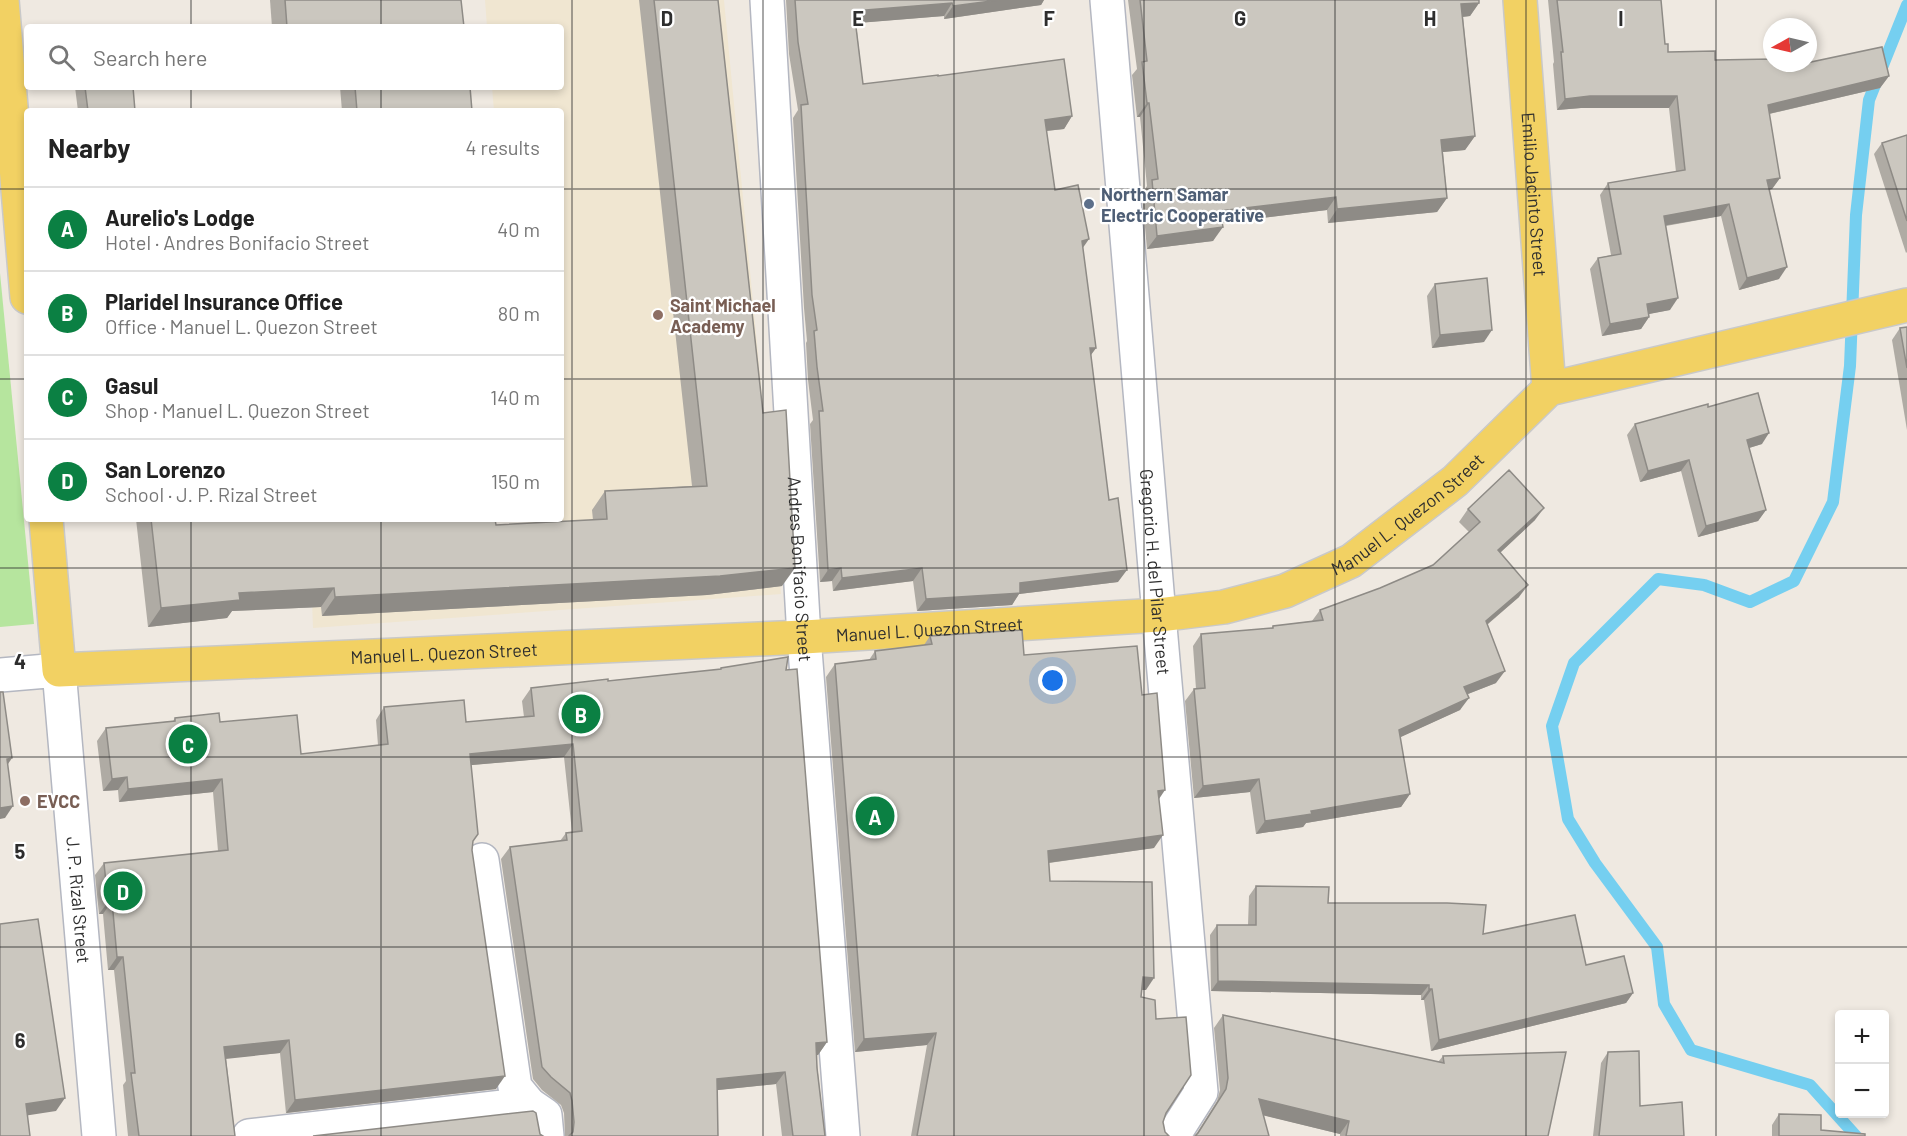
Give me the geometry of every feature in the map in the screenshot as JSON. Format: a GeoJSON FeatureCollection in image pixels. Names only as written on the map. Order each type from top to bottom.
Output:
{"type":"FeatureCollection","features":[{"type":"Feature","properties":{"kind":"main road"},"geometry":{"type":"LineString","coordinates":[[2,0],[24,261]]}},
{"type":"Feature","properties":{"kind":"main road","name":"Emilio Jacinto Street"},"geometry":{"type":"LineString","coordinates":[[1520,0],[1549,389]]}},
{"type":"Feature","properties":{"kind":"main road"},"geometry":{"type":"LineString","coordinates":[[1549,389],[1907,305]]}},
{"type":"Feature","properties":{"kind":"main road","name":"Manuel L. Quezon Street"},"geometry":{"type":"LineString","coordinates":[[58,670],[804,637],[1159,615],[1224,607],[1285,591],[1351,561],[1455,481],[1549,389]]}},
{"type":"Feature","properties":{"kind":"main road","name":"J. P. Rizal Street"},"geometry":{"type":"LineString","coordinates":[[45,522],[58,670]]}},
{"type":"Feature","properties":{"kind":"street","name":"Andres Bonifacio Street"},"geometry":{"type":"LineString","coordinates":[[766,0],[804,637],[843,1136]]}},
{"type":"Feature","properties":{"kind":"street","name":"Gregorio H. del Pilar Street"},"geometry":{"type":"LineString","coordinates":[[1107,0],[1201,1092],[1173,1136]]}},
{"type":"Feature","properties":{"kind":"street","name":"Manuel L. Quezon Street"},"geometry":{"type":"LineString","coordinates":[[0,675],[58,670]]}},
{"type":"Feature","properties":{"kind":"street","name":"J. P. Rizal Street"},"geometry":{"type":"LineString","coordinates":[[58,670],[99,1136]]}},
{"type":"Feature","properties":{"kind":"street"},"geometry":{"type":"LineString","coordinates":[[482,860],[515,1087],[529,1104],[545,1114],[547,1136]]}},
{"type":"Feature","properties":{"kind":"street"},"geometry":{"type":"LineString","coordinates":[[249,1136],[529,1104]]}},
{"type":"Feature","properties":{"kind":"shaded area","name":"Saint Michael Academy"},"geometry":{"type":"Polygon","coordinates":[[[485,0],[724,0],[781,594],[313,628],[310,547],[529,537],[528,522],[564,522],[564,108],[494,108],[492,90],[564,90],[564,24],[487,24],[485,0]]]}},
{"type":"Feature","properties":{"kind":"green space"},"geometry":{"type":"Polygon","coordinates":[[[0,273],[34,624],[0,627],[0,273]]]}},
{"type":"Feature","properties":{"kind":"building"},"geometry":{"type":"Polygon","coordinates":[[[285,0],[461,0],[464,24],[287,24],[285,0]]]}},
{"type":"Feature","properties":{"kind":"building"},"geometry":{"type":"Polygon","coordinates":[[[654,0],[718,0],[763,413],[786,410],[795,568],[720,576],[335,597],[334,588],[239,593],[240,600],[161,608],[151,522],[496,522],[496,525],[564,522],[607,519],[605,491],[707,486],[654,0]]]}},
{"type":"Feature","properties":{"kind":"building"},"geometry":{"type":"Polygon","coordinates":[[[795,0],[999,0],[953,6],[952,3],[854,11],[863,84],[1064,59],[1072,116],[1045,120],[1055,190],[1078,185],[1089,239],[1082,241],[1096,348],[1090,348],[1109,500],[1118,498],[1127,570],[1020,583],[1020,593],[926,599],[922,568],[842,578],[841,568],[828,570],[819,411],[823,411],[814,331],[817,330],[812,295],[801,105],[808,104],[798,42],[795,0]]]}},
{"type":"Feature","properties":{"kind":"building"},"geometry":{"type":"Polygon","coordinates":[[[1140,0],[1479,0],[1479,3],[1461,4],[1475,136],[1441,140],[1447,198],[1337,209],[1336,197],[1220,211],[1223,227],[1157,236],[1152,180],[1158,179],[1142,62],[1147,61],[1140,0]]]}},
{"type":"Feature","properties":{"kind":"building"},"geometry":{"type":"Polygon","coordinates":[[[1557,0],[1661,0],[1665,44],[1668,44],[1668,52],[1715,51],[1715,60],[1763,59],[1763,72],[1817,72],[1817,61],[1882,47],[1889,76],[1768,105],[1780,178],[1767,180],[1787,267],[1747,278],[1729,204],[1664,216],[1678,298],[1647,304],[1649,317],[1610,324],[1598,258],[1621,254],[1608,183],[1685,170],[1677,96],[1590,96],[1565,99],[1561,52],[1563,52],[1557,0]]]}},
{"type":"Feature","properties":{"kind":"building"},"geometry":{"type":"Polygon","coordinates":[[[85,90],[133,90],[135,108],[88,108],[85,90]]]}},
{"type":"Feature","properties":{"kind":"building"},"geometry":{"type":"Polygon","coordinates":[[[355,90],[470,90],[472,108],[357,108],[355,90]]]}},
{"type":"Feature","properties":{"kind":"building"},"geometry":{"type":"Polygon","coordinates":[[[1907,135],[1907,221],[1882,143],[1907,135]]]}},
{"type":"Feature","properties":{"kind":"building"},"geometry":{"type":"Polygon","coordinates":[[[1487,278],[1492,330],[1440,335],[1435,284],[1487,278]]]}},
{"type":"Feature","properties":{"kind":"building"},"geometry":{"type":"Polygon","coordinates":[[[1907,327],[1907,368],[1900,328],[1907,327]]]}},
{"type":"Feature","properties":{"kind":"building"},"geometry":{"type":"Polygon","coordinates":[[[1758,393],[1769,433],[1747,440],[1766,510],[1706,526],[1689,460],[1648,471],[1635,424],[1758,393]]]}},
{"type":"Feature","properties":{"kind":"building"},"geometry":{"type":"Polygon","coordinates":[[[1509,470],[1544,508],[1498,550],[1528,585],[1486,621],[1505,671],[1464,687],[1469,698],[1399,730],[1410,794],[1265,821],[1259,779],[1203,786],[1194,689],[1205,688],[1201,634],[1273,628],[1273,626],[1323,620],[1320,610],[1433,565],[1480,522],[1468,509],[1509,470]]]}},
{"type":"Feature","properties":{"kind":"building"},"geometry":{"type":"Polygon","coordinates":[[[1022,630],[1024,655],[1137,646],[1142,695],[1157,693],[1165,790],[1158,791],[1163,835],[1048,851],[1050,881],[1152,882],[1154,978],[1143,977],[1141,997],[1155,1000],[1156,1019],[1186,1017],[1191,1075],[1166,1113],[1163,1122],[1165,1132],[1169,1136],[917,1136],[936,1033],[864,1039],[835,664],[876,659],[875,651],[932,644],[930,636],[1022,630]]]}},
{"type":"Feature","properties":{"kind":"building"},"geometry":{"type":"Polygon","coordinates":[[[788,657],[786,670],[797,669],[827,1042],[816,1043],[825,1136],[793,1136],[785,1072],[717,1079],[718,1136],[569,1136],[573,1132],[574,1122],[570,1093],[542,1067],[510,847],[567,840],[566,833],[582,831],[573,744],[470,754],[478,834],[473,841],[472,850],[505,1076],[295,1100],[289,1040],[224,1047],[235,1136],[139,1136],[131,1073],[135,1073],[123,957],[117,957],[112,901],[108,902],[104,863],[228,850],[222,779],[128,789],[127,777],[112,779],[106,728],[175,721],[175,718],[219,713],[220,722],[297,715],[301,754],[388,744],[384,707],[464,700],[466,722],[534,716],[531,688],[721,669],[788,657]]]}},
{"type":"Feature","properties":{"kind":"building"},"geometry":{"type":"Polygon","coordinates":[[[0,692],[3,692],[12,758],[7,759],[13,806],[0,808],[0,692]]]}},
{"type":"Feature","properties":{"kind":"building"},"geometry":{"type":"Polygon","coordinates":[[[1256,886],[1329,887],[1328,903],[1486,905],[1483,934],[1575,915],[1586,965],[1624,956],[1633,993],[1439,1040],[1432,989],[1429,989],[1429,985],[1218,981],[1217,925],[1256,925],[1256,886]]]}},
{"type":"Feature","properties":{"kind":"building"},"geometry":{"type":"Polygon","coordinates":[[[38,919],[65,1098],[26,1104],[30,1136],[0,1136],[0,924],[38,919]]]}},
{"type":"Feature","properties":{"kind":"building"},"geometry":{"type":"Polygon","coordinates":[[[1223,1015],[1444,1063],[1443,1056],[1566,1052],[1548,1136],[1346,1136],[1349,1121],[1259,1099],[1269,1136],[1195,1136],[1226,1089],[1228,1078],[1223,1015]]]}},
{"type":"Feature","properties":{"kind":"building"},"geometry":{"type":"Polygon","coordinates":[[[1639,1051],[1640,1106],[1682,1102],[1684,1136],[1599,1136],[1608,1052],[1639,1051]]]}},
{"type":"Feature","properties":{"kind":"building"},"geometry":{"type":"Polygon","coordinates":[[[533,1111],[536,1113],[540,1134],[543,1136],[313,1136],[533,1111]]]}},
{"type":"Feature","properties":{"kind":"building"},"geometry":{"type":"Polygon","coordinates":[[[1779,1114],[1821,1115],[1821,1130],[1865,1134],[1865,1136],[1779,1136],[1779,1114]]]}},
{"type":"Feature","properties":{"kind":"waterway"},"geometry":{"type":"LineString","coordinates":[[1856,1136],[1810,1085],[1691,1050],[1664,1004],[1657,947],[1595,863],[1568,819],[1552,726],[1574,663],[1658,579],[1704,585],[1750,602],[1794,581],[1833,502],[1850,366],[1856,215],[1869,100],[1907,5]]}},
{"type":"Feature","properties":{"kind":"place","name":"Northern Samar Electric Cooperative"},"geometry":{"type":"Point","coordinates":[1089,204]}},
{"type":"Feature","properties":{"kind":"place","name":"Saint Michael Academy"},"geometry":{"type":"Point","coordinates":[658,315]}},
{"type":"Feature","properties":{"kind":"place","name":"Plaridel Insurance Office"},"geometry":{"type":"Point","coordinates":[581,714]}},
{"type":"Feature","properties":{"kind":"place","name":"Gasul"},"geometry":{"type":"Point","coordinates":[188,744]}},
{"type":"Feature","properties":{"kind":"place","name":"EVCC"},"geometry":{"type":"Point","coordinates":[25,801]}},
{"type":"Feature","properties":{"kind":"place","name":"Aurelio's Lodge"},"geometry":{"type":"Point","coordinates":[875,816]}},
{"type":"Feature","properties":{"kind":"place","name":"San Lorenzo"},"geometry":{"type":"Point","coordinates":[123,891]}}]}
